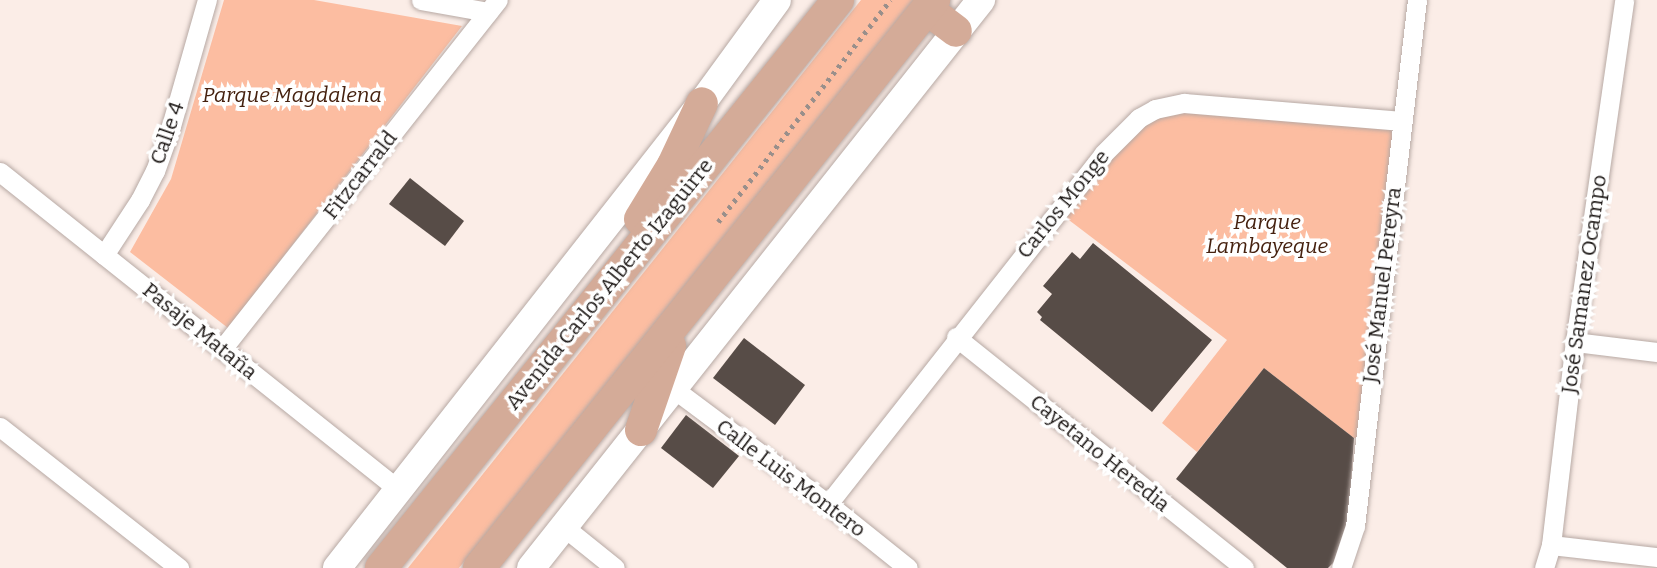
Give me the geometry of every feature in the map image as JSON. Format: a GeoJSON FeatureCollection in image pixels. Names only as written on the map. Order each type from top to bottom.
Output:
{"type":"FeatureCollection","features":[{"type":"Feature","properties":{"kind":"main road","name":"Avenida Carlos Alberto Izaguirre"},"geometry":{"type":"LineString","coordinates":[[381,568],[838,0]]}},
{"type":"Feature","properties":{"kind":"main road"},"geometry":{"type":"LineString","coordinates":[[480,568],[930,5],[956,31]]}},
{"type":"Feature","properties":{"kind":"main road"},"geometry":{"type":"LineString","coordinates":[[619,272],[628,239],[673,164],[702,103]]}},
{"type":"Feature","properties":{"kind":"main road"},"geometry":{"type":"LineString","coordinates":[[641,430],[678,323]]}},
{"type":"Feature","properties":{"kind":"street","name":"Calle 4"},"geometry":{"type":"LineString","coordinates":[[104,255],[155,171],[171,126],[207,0]]}},
{"type":"Feature","properties":{"kind":"street"},"geometry":{"type":"LineString","coordinates":[[421,0],[493,6]]}},
{"type":"Feature","properties":{"kind":"street","name":"Avenida Carlos Alberto Izaguirre"},"geometry":{"type":"LineString","coordinates":[[337,568],[702,103],[777,0]]}},
{"type":"Feature","properties":{"kind":"street","name":"José Manuel Pereyra"},"geometry":{"type":"LineString","coordinates":[[1341,568],[1355,526],[1417,0]]}},
{"type":"Feature","properties":{"kind":"street","name":"José Samanez Ocampo"},"geometry":{"type":"LineString","coordinates":[[1544,568],[1551,545],[1575,342],[1624,0]]}},
{"type":"Feature","properties":{"kind":"street"},"geometry":{"type":"LineString","coordinates":[[531,568],[980,1]]}},
{"type":"Feature","properties":{"kind":"street","name":"Fitzcarrald"},"geometry":{"type":"LineString","coordinates":[[222,349],[493,6]]}},
{"type":"Feature","properties":{"kind":"street","name":"Carlos Monge"},"geometry":{"type":"LineString","coordinates":[[828,504],[956,337],[1115,140],[1139,118],[1155,109],[1184,103],[1402,121]]}},
{"type":"Feature","properties":{"kind":"street","name":"Pasaje Mataña"},"geometry":{"type":"LineString","coordinates":[[0,172],[399,490]]}},
{"type":"Feature","properties":{"kind":"street","name":"Cayetano Heredia"},"geometry":{"type":"LineString","coordinates":[[956,337],[1244,568]]}},
{"type":"Feature","properties":{"kind":"street"},"geometry":{"type":"LineString","coordinates":[[1575,342],[1657,352]]}},
{"type":"Feature","properties":{"kind":"street","name":"Calle Luis Montero"},"geometry":{"type":"LineString","coordinates":[[674,389],[828,504],[908,568]]}},
{"type":"Feature","properties":{"kind":"street"},"geometry":{"type":"LineString","coordinates":[[0,427],[179,568]]}},
{"type":"Feature","properties":{"kind":"street"},"geometry":{"type":"LineString","coordinates":[[564,527],[615,568]]}},
{"type":"Feature","properties":{"kind":"street"},"geometry":{"type":"LineString","coordinates":[[1551,545],[1657,557]]}},
{"type":"Feature","properties":{"kind":"green space","name":"Parque Magdalena"},"geometry":{"type":"Polygon","coordinates":[[[224,0],[314,0],[462,26],[228,328],[130,252],[171,179],[224,0]]]}},
{"type":"Feature","properties":{"kind":"green space"},"geometry":{"type":"Polygon","coordinates":[[[861,0],[915,0],[459,568],[408,568],[861,0]]]}},
{"type":"Feature","properties":{"kind":"green space","name":"Parque Lambayeque"},"geometry":{"type":"Polygon","coordinates":[[[1155,109],[1402,121],[1364,438],[1354,438],[1264,368],[1197,452],[1162,423],[1227,340],[1057,211],[1155,109]]]}},
{"type":"Feature","properties":{"kind":"building"},"geometry":{"type":"Polygon","coordinates":[[[410,178],[464,221],[445,246],[389,204],[410,178]]]}},
{"type":"Feature","properties":{"kind":"building"},"geometry":{"type":"Polygon","coordinates":[[[1093,243],[1212,340],[1152,412],[1040,320],[1042,317],[1037,312],[1052,294],[1043,286],[1072,252],[1080,259],[1093,243]]]}},
{"type":"Feature","properties":{"kind":"building"},"geometry":{"type":"Polygon","coordinates":[[[744,338],[805,385],[775,425],[713,378],[744,338]]]}},
{"type":"Feature","properties":{"kind":"building"},"geometry":{"type":"Polygon","coordinates":[[[1264,368],[1354,438],[1348,526],[1335,561],[1328,568],[1287,568],[1176,479],[1264,368]]]}},
{"type":"Feature","properties":{"kind":"building"},"geometry":{"type":"Polygon","coordinates":[[[686,415],[739,456],[713,488],[661,448],[686,415]]]}}]}
